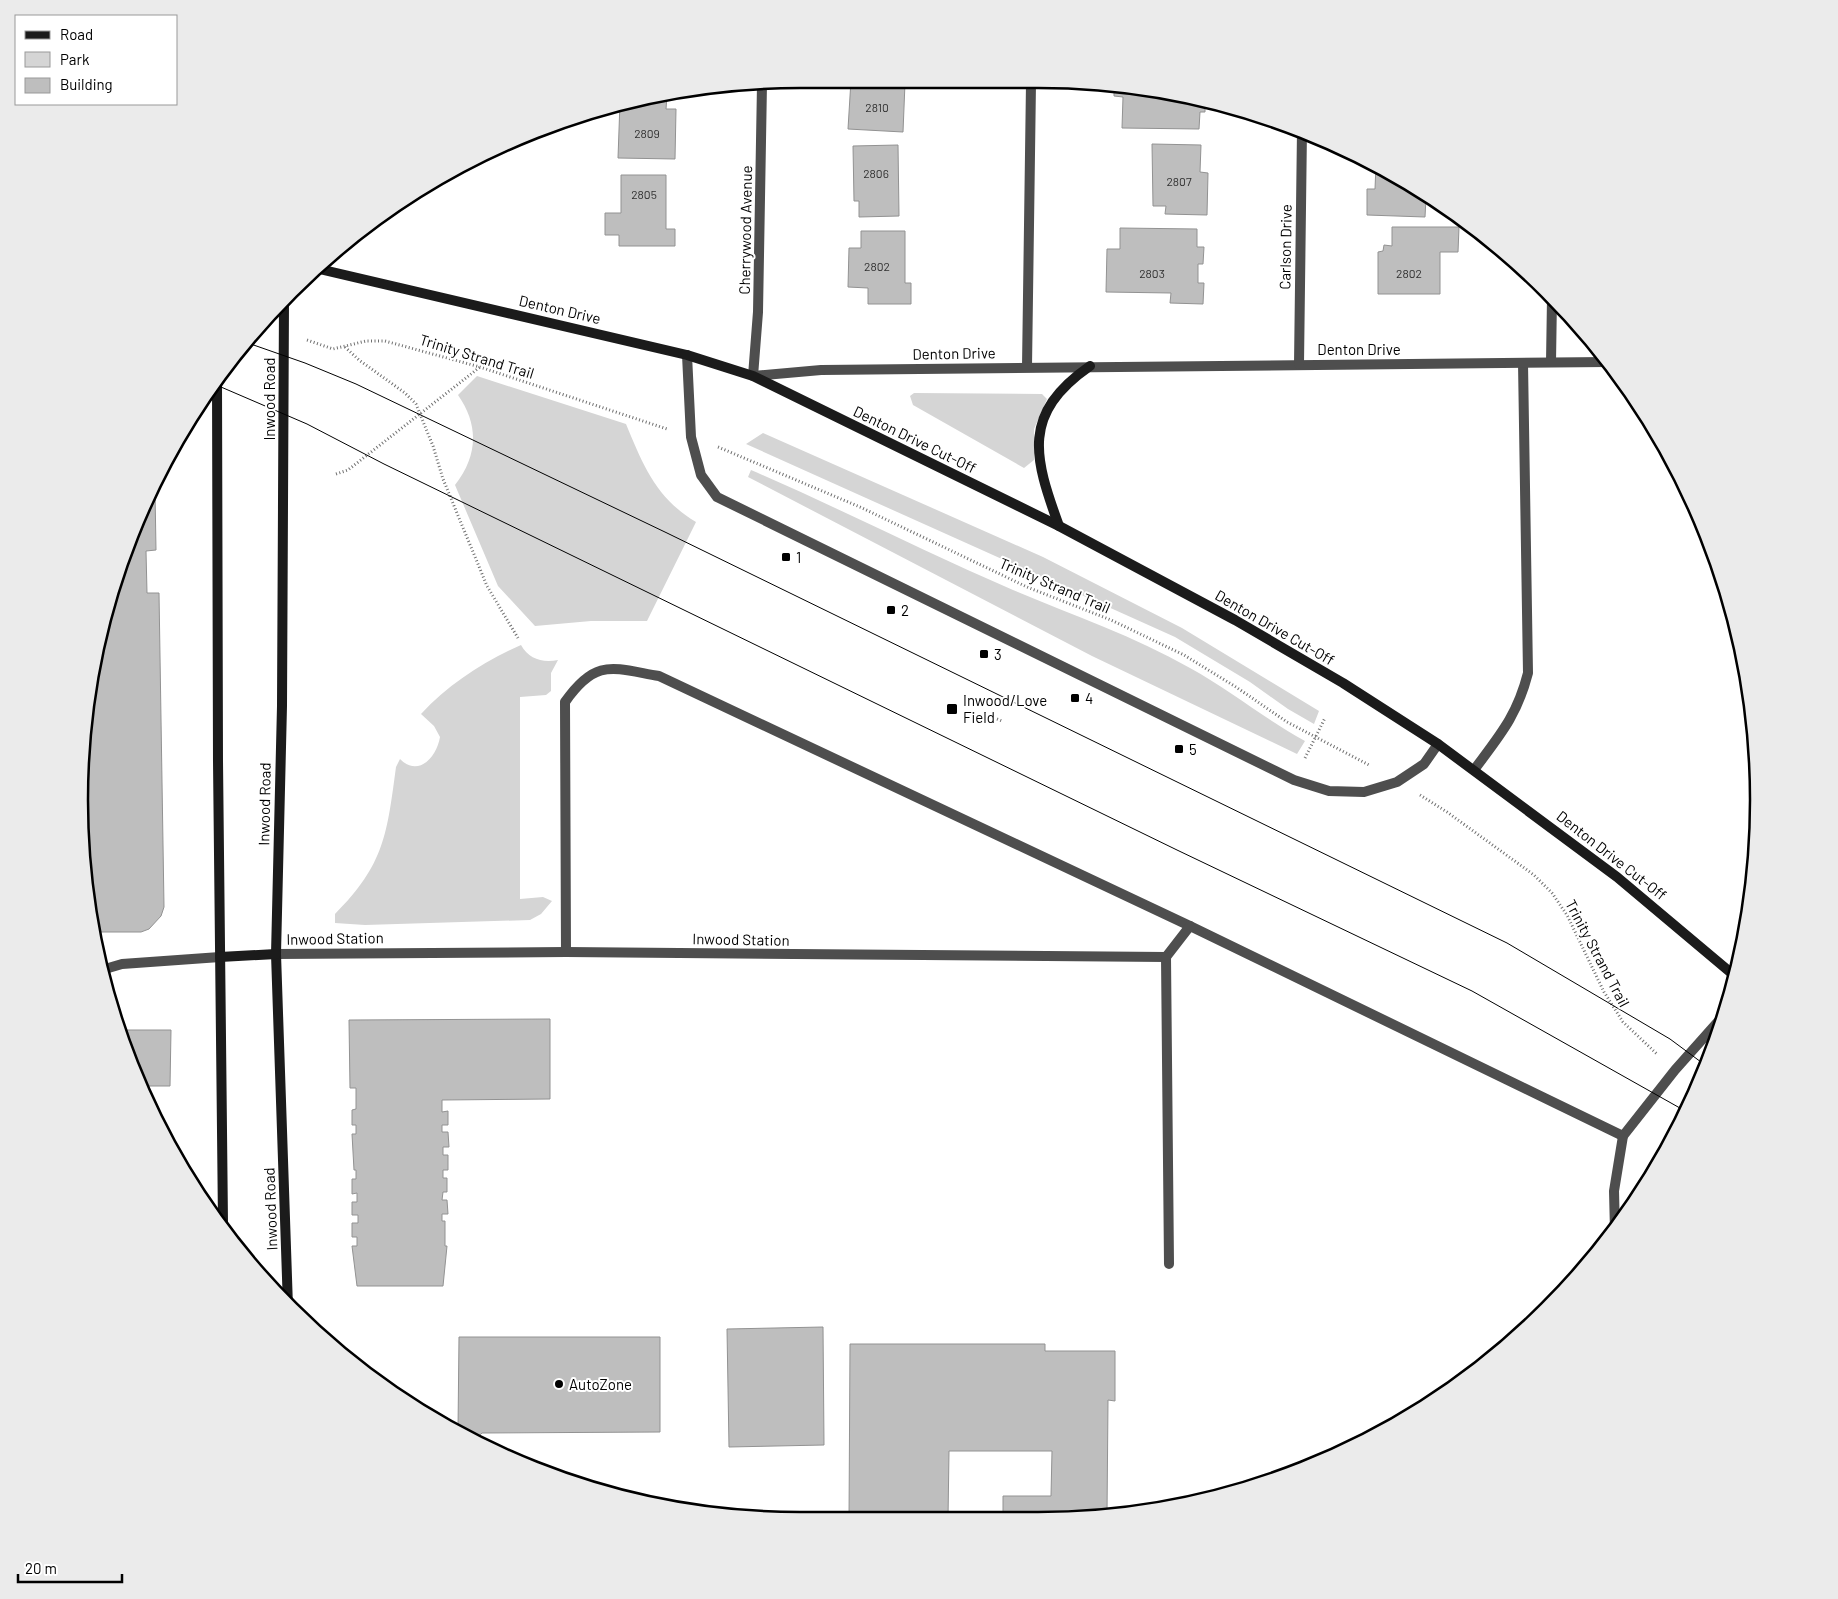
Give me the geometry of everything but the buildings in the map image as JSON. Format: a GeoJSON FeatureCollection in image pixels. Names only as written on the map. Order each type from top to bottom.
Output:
{"type":"FeatureCollection","features":[{"type":"Feature","properties":{"kind":"main road","name":"Denton Drive"},"geometry":{"type":"LineString","coordinates":[[324,270],[687,355],[753,376]]}},
{"type":"Feature","properties":{"kind":"main road","name":"Inwood Road"},"geometry":{"type":"LineString","coordinates":[[284,309],[282,696],[276,954],[288,1294]]}},
{"type":"Feature","properties":{"kind":"main road"},"geometry":{"type":"LineString","coordinates":[[1059,526],[1042,479],[1037,453],[1041,426],[1051,402],[1068,381],[1090,366]]}},
{"type":"Feature","properties":{"kind":"main road","name":"Denton Drive Cut-Off"},"geometry":{"type":"LineString","coordinates":[[753,376],[1059,526],[1235,620],[1343,683],[1438,744],[1618,877],[1729,971]]}},
{"type":"Feature","properties":{"kind":"main road"},"geometry":{"type":"LineString","coordinates":[[217,390],[223,1217]]}},
{"type":"Feature","properties":{"kind":"main road"},"geometry":{"type":"LineString","coordinates":[[220,958],[276,954]]}},
{"type":"Feature","properties":{"kind":"street"},"geometry":{"type":"LineString","coordinates":[[1027,367],[1031,88]]}},
{"type":"Feature","properties":{"kind":"street","name":"Cherrywood Avenue"},"geometry":{"type":"LineString","coordinates":[[753,376],[758,312],[762,89]]}},
{"type":"Feature","properties":{"kind":"street","name":"Carlson Drive"},"geometry":{"type":"LineString","coordinates":[[1299,364],[1302,138]]}},
{"type":"Feature","properties":{"kind":"street"},"geometry":{"type":"LineString","coordinates":[[1551,362],[1552,306]]}},
{"type":"Feature","properties":{"kind":"street"},"geometry":{"type":"LineString","coordinates":[[687,355],[691,438],[701,475],[717,497],[1294,780],[1329,791],[1364,792],[1397,782],[1424,764],[1438,744]]}},
{"type":"Feature","properties":{"kind":"street","name":"Denton Drive"},"geometry":{"type":"LineString","coordinates":[[753,376],[821,370],[1600,362]]}},
{"type":"Feature","properties":{"kind":"street"},"geometry":{"type":"LineString","coordinates":[[1474,770],[1505,729],[1521,701],[1528,673],[1523,363]]}},
{"type":"Feature","properties":{"kind":"street"},"geometry":{"type":"LineString","coordinates":[[566,952],[565,702],[580,682],[606,668],[659,676],[1190,926],[1623,1136]]}},
{"type":"Feature","properties":{"kind":"street"},"geometry":{"type":"LineString","coordinates":[[1169,1264],[1166,958],[1190,926]]}},
{"type":"Feature","properties":{"kind":"street","name":"Inwood Station"},"geometry":{"type":"LineString","coordinates":[[276,954],[566,952],[1166,958]]}},
{"type":"Feature","properties":{"kind":"street"},"geometry":{"type":"LineString","coordinates":[[108,968],[122,964],[220,958]]}},
{"type":"Feature","properties":{"kind":"street"},"geometry":{"type":"LineString","coordinates":[[1615,1217],[1614,1191],[1623,1136],[1675,1070],[1713,1027]]}},
{"type":"Feature","properties":{"kind":"path","name":"Trinity Strand Trail"},"geometry":{"type":"LineString","coordinates":[[318,344],[333,349],[366,341],[385,341],[480,367],[627,415]]}},
{"type":"Feature","properties":{"kind":"path"},"geometry":{"type":"LineString","coordinates":[[345,346],[359,360],[405,393],[416,404],[443,479],[487,586],[518,638]]}},
{"type":"Feature","properties":{"kind":"path"},"geometry":{"type":"LineString","coordinates":[[336,474],[348,470],[480,367]]}},
{"type":"Feature","properties":{"kind":"path","name":"Trinity Strand Trail"},"geometry":{"type":"LineString","coordinates":[[738,455],[860,508],[1026,587],[1110,620],[1184,655],[1236,687],[1286,722],[1353,755]]}},
{"type":"Feature","properties":{"kind":"path"},"geometry":{"type":"LineString","coordinates":[[1305,758],[1325,718]]}},
{"type":"Feature","properties":{"kind":"path"},"geometry":{"type":"LineString","coordinates":[[997,719],[1002,720]]}},
{"type":"Feature","properties":{"kind":"path","name":"Trinity Strand Trail"},"geometry":{"type":"LineString","coordinates":[[1447,812],[1534,876],[1552,893],[1568,915],[1604,992],[1623,1022],[1656,1054]]}},
{"type":"Feature","properties":{"kind":"green space"},"geometry":{"type":"Polygon","coordinates":[[[477,376],[626,424],[638,453],[652,479],[682,513],[696,522],[647,621],[591,621],[535,626],[498,586],[455,485],[468,463],[472,452],[473,440],[470,418],[458,395],[477,376]]]}},
{"type":"Feature","properties":{"kind":"green space"},"geometry":{"type":"Polygon","coordinates":[[[914,393],[1042,394],[1047,399],[1034,429],[1034,460],[1024,468],[913,405],[910,396],[914,393]]]}},
{"type":"Feature","properties":{"kind":"green space"},"geometry":{"type":"Polygon","coordinates":[[[763,433],[1043,557],[1182,628],[1319,711],[1314,724],[1288,709],[1250,682],[1175,637],[746,444],[763,433]]]}},
{"type":"Feature","properties":{"kind":"green space"},"geometry":{"type":"Polygon","coordinates":[[[751,470],[1013,590],[1103,626],[1169,656],[1305,741],[1297,754],[1092,656],[748,477],[751,470]]]}},
{"type":"Feature","properties":{"kind":"green space"},"geometry":{"type":"Polygon","coordinates":[[[521,645],[528,654],[536,659],[558,660],[551,673],[551,691],[546,695],[520,697],[520,899],[543,897],[552,901],[541,914],[530,920],[365,925],[335,923],[335,914],[352,896],[364,879],[374,863],[381,846],[390,811],[396,767],[400,759],[407,764],[420,765],[431,757],[438,744],[440,737],[434,726],[421,714],[455,683],[493,659],[521,645]]]}},
{"type":"Feature","properties":{"kind":"tram line"},"geometry":{"type":"LineString","coordinates":[[252,345],[356,384],[667,533],[1507,943],[1670,1039],[1700,1061]]}},
{"type":"Feature","properties":{"kind":"tram line"},"geometry":{"type":"LineString","coordinates":[[220,387],[307,424],[384,464],[1177,850],[1472,991],[1680,1108]]}},
{"type":"Feature","properties":{"kind":"place","name":"1"},"geometry":{"type":"Point","coordinates":[786,557]}},
{"type":"Feature","properties":{"kind":"place","name":"2"},"geometry":{"type":"Point","coordinates":[891,610]}},
{"type":"Feature","properties":{"kind":"place","name":"3"},"geometry":{"type":"Point","coordinates":[984,654]}},
{"type":"Feature","properties":{"kind":"place","name":"4"},"geometry":{"type":"Point","coordinates":[1075,698]}},
{"type":"Feature","properties":{"kind":"place","name":"Inwood/Love Field"},"geometry":{"type":"Point","coordinates":[952,709]}},
{"type":"Feature","properties":{"kind":"place","name":"5"},"geometry":{"type":"Point","coordinates":[1179,749]}},
{"type":"Feature","properties":{"kind":"place","name":"AutoZone"},"geometry":{"type":"Point","coordinates":[559,1384]}}]}
